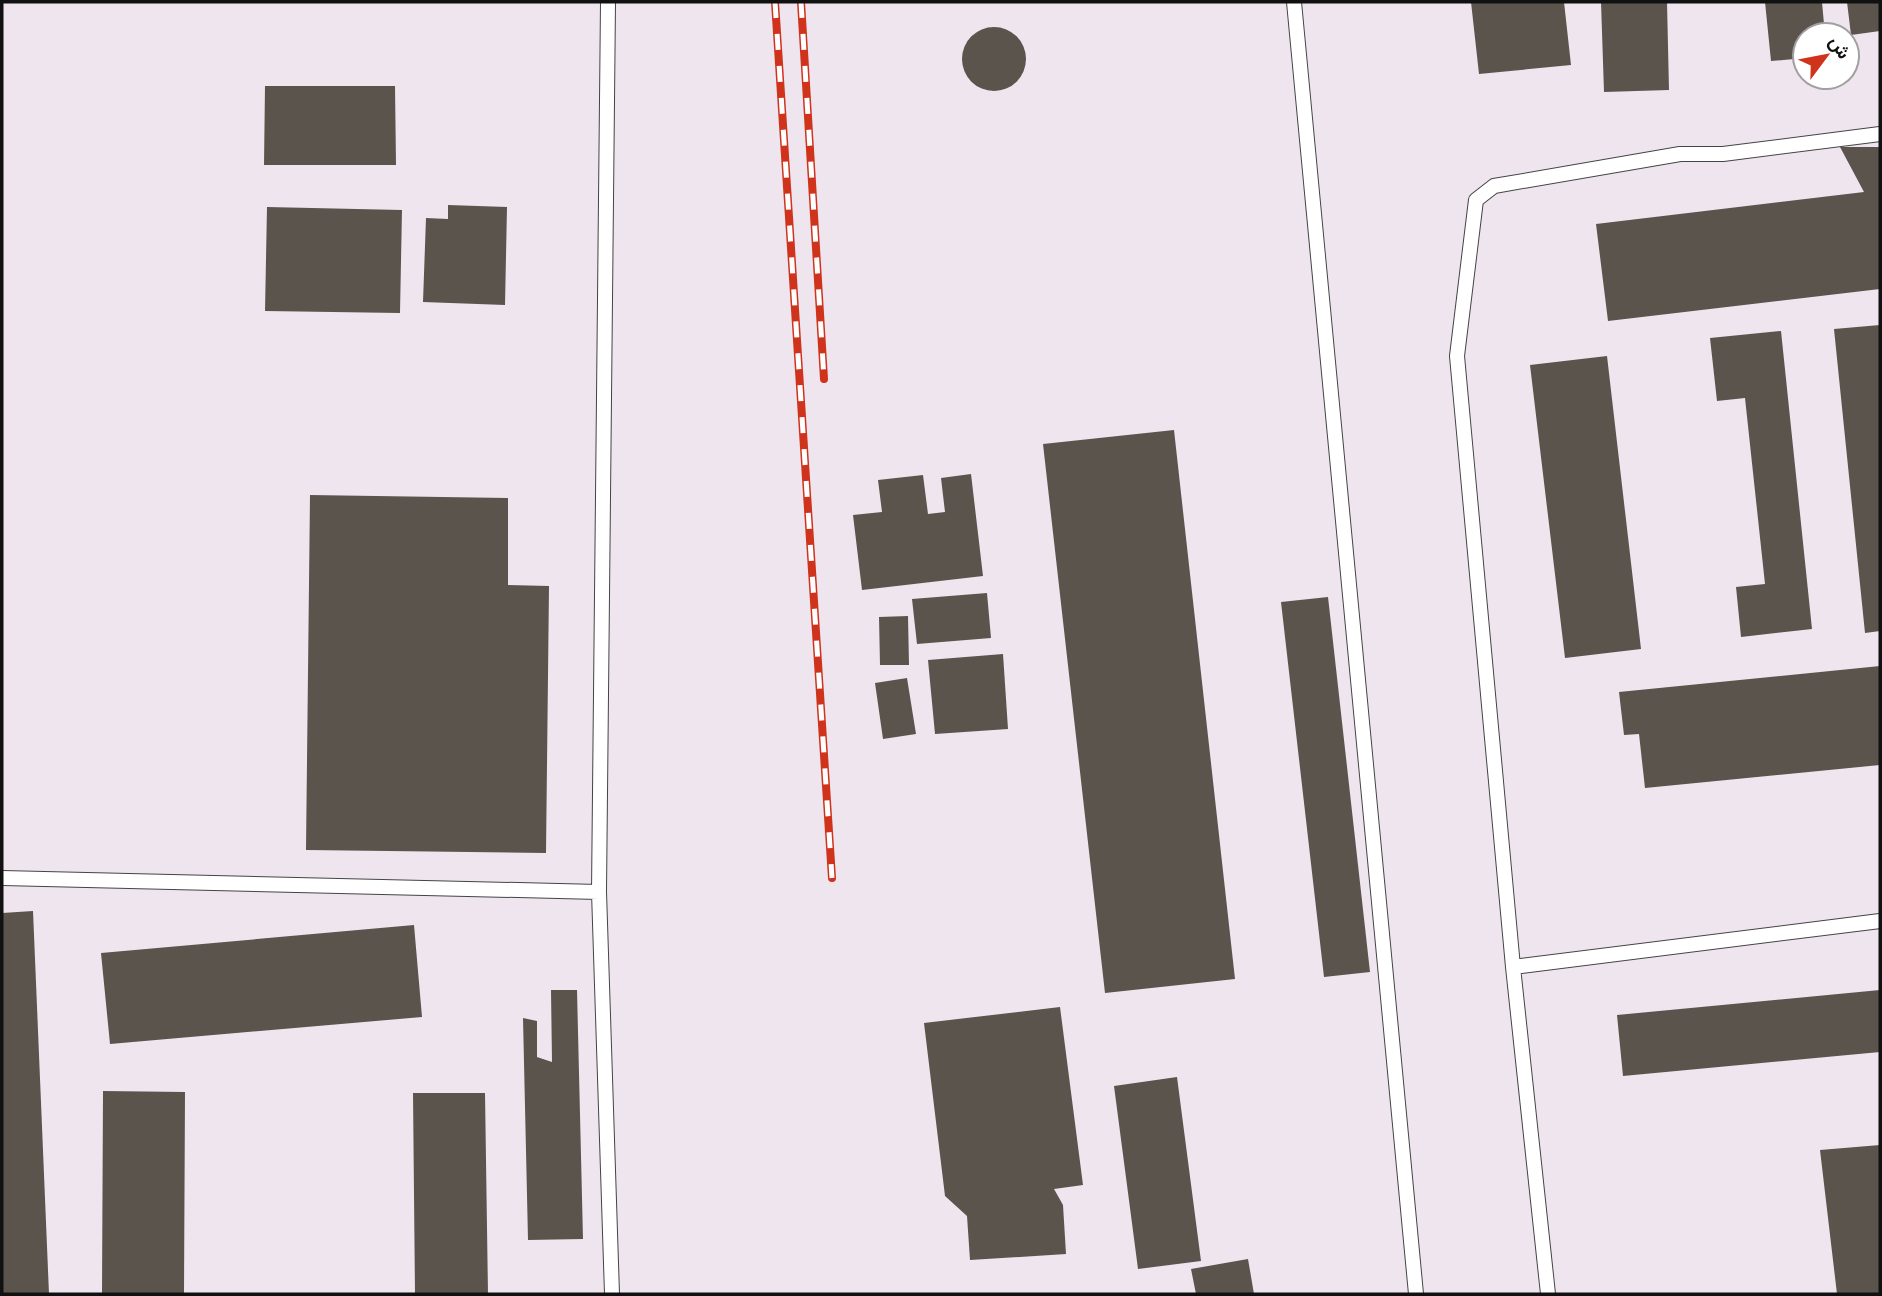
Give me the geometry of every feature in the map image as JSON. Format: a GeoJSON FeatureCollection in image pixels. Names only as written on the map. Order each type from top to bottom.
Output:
{"type":"FeatureCollection","features":[{"type":"Feature","properties":{"kind":"lane"},"geometry":{"type":"LineString","coordinates":[[608,2],[599,892],[612,1294]]}},
{"type":"Feature","properties":{"kind":"lane"},"geometry":{"type":"LineString","coordinates":[[1294,2],[1416,1294]]}},
{"type":"Feature","properties":{"kind":"lane"},"geometry":{"type":"LineString","coordinates":[[1548,1294],[1513,967],[1457,356],[1476,200],[1494,186],[1680,154],[1723,154],[1880,134]]}},
{"type":"Feature","properties":{"kind":"lane"},"geometry":{"type":"LineString","coordinates":[[2,878],[599,892]]}},
{"type":"Feature","properties":{"kind":"lane"},"geometry":{"type":"LineString","coordinates":[[1513,967],[1880,921]]}},
{"type":"Feature","properties":{"kind":"shaded area"},"geometry":{"type":"Polygon","coordinates":[[[2,2],[1880,2],[1880,1294],[2,1294],[2,2]]]}},
{"type":"Feature","properties":{"kind":"building"},"geometry":{"type":"Polygon","coordinates":[[[1471,2],[1564,2],[1571,65],[1479,74],[1471,2]]]}},
{"type":"Feature","properties":{"kind":"building"},"geometry":{"type":"Polygon","coordinates":[[[1601,2],[1667,2],[1669,90],[1604,92],[1601,2]]]}},
{"type":"Feature","properties":{"kind":"building"},"geometry":{"type":"Polygon","coordinates":[[[1765,2],[1822,2],[1824,21],[1791,21],[1791,59],[1771,61],[1765,2]]]}},
{"type":"Feature","properties":{"kind":"building"},"geometry":{"type":"Polygon","coordinates":[[[1847,2],[1880,2],[1880,31],[1861,34],[1861,21],[1849,21],[1847,2]]]}},
{"type":"Feature","properties":{"kind":"building"},"geometry":{"type":"Polygon","coordinates":[[[988,27],[1000,27],[1017,36],[1024,47],[1024,71],[1017,82],[1000,91],[988,91],[976,86],[967,77],[962,65],[962,53],[967,41],[976,32],[988,27]]]}},
{"type":"Feature","properties":{"kind":"building"},"geometry":{"type":"Polygon","coordinates":[[[265,86],[395,86],[396,165],[264,165],[265,86]]]}},
{"type":"Feature","properties":{"kind":"building"},"geometry":{"type":"Polygon","coordinates":[[[1840,147],[1880,147],[1880,289],[1608,321],[1596,224],[1864,192],[1840,147]]]}},
{"type":"Feature","properties":{"kind":"building"},"geometry":{"type":"Polygon","coordinates":[[[448,205],[507,207],[505,305],[423,302],[426,218],[448,219],[448,205]]]}},
{"type":"Feature","properties":{"kind":"building"},"geometry":{"type":"Polygon","coordinates":[[[267,207],[402,210],[400,313],[265,311],[267,207]]]}},
{"type":"Feature","properties":{"kind":"building"},"geometry":{"type":"Polygon","coordinates":[[[1880,325],[1880,631],[1865,633],[1834,329],[1880,325]]]}},
{"type":"Feature","properties":{"kind":"building"},"geometry":{"type":"Polygon","coordinates":[[[1781,331],[1812,629],[1741,637],[1736,587],[1765,584],[1745,398],[1717,401],[1710,338],[1781,331]]]}},
{"type":"Feature","properties":{"kind":"building"},"geometry":{"type":"Polygon","coordinates":[[[1607,356],[1641,649],[1565,658],[1530,365],[1607,356]]]}},
{"type":"Feature","properties":{"kind":"building"},"geometry":{"type":"Polygon","coordinates":[[[1174,430],[1235,979],[1105,993],[1043,444],[1174,430]]]}},
{"type":"Feature","properties":{"kind":"building"},"geometry":{"type":"Polygon","coordinates":[[[971,474],[983,576],[862,590],[853,515],[882,512],[878,480],[923,475],[928,514],[945,512],[941,478],[971,474]]]}},
{"type":"Feature","properties":{"kind":"building"},"geometry":{"type":"Polygon","coordinates":[[[310,495],[508,498],[508,585],[549,586],[546,853],[306,850],[310,495]]]}},
{"type":"Feature","properties":{"kind":"building"},"geometry":{"type":"Polygon","coordinates":[[[987,593],[991,638],[917,644],[912,599],[987,593]]]}},
{"type":"Feature","properties":{"kind":"building"},"geometry":{"type":"Polygon","coordinates":[[[1328,597],[1370,972],[1324,977],[1281,602],[1328,597]]]}},
{"type":"Feature","properties":{"kind":"building"},"geometry":{"type":"Polygon","coordinates":[[[908,616],[909,665],[880,665],[879,617],[908,616]]]}},
{"type":"Feature","properties":{"kind":"building"},"geometry":{"type":"Polygon","coordinates":[[[1003,654],[1008,729],[935,734],[928,660],[1003,654]]]}},
{"type":"Feature","properties":{"kind":"building"},"geometry":{"type":"Polygon","coordinates":[[[1880,666],[1880,765],[1645,788],[1639,734],[1624,735],[1619,692],[1880,666]]]}},
{"type":"Feature","properties":{"kind":"building"},"geometry":{"type":"Polygon","coordinates":[[[907,678],[916,734],[883,739],[875,683],[907,678]]]}},
{"type":"Feature","properties":{"kind":"building"},"geometry":{"type":"Polygon","coordinates":[[[33,911],[49,1294],[2,1294],[2,913],[33,911]]]}},
{"type":"Feature","properties":{"kind":"building"},"geometry":{"type":"Polygon","coordinates":[[[414,925],[422,1017],[110,1044],[101,953],[414,925]]]}},
{"type":"Feature","properties":{"kind":"building"},"geometry":{"type":"Polygon","coordinates":[[[551,990],[577,990],[583,1239],[528,1240],[523,1018],[537,1021],[537,1057],[552,1062],[551,990]]]}},
{"type":"Feature","properties":{"kind":"building"},"geometry":{"type":"Polygon","coordinates":[[[1880,990],[1880,1052],[1623,1076],[1617,1015],[1880,990]]]}},
{"type":"Feature","properties":{"kind":"building"},"geometry":{"type":"Polygon","coordinates":[[[1060,1007],[1083,1185],[1054,1189],[1063,1205],[1066,1254],[970,1260],[967,1216],[945,1196],[924,1023],[1060,1007]]]}},
{"type":"Feature","properties":{"kind":"building"},"geometry":{"type":"Polygon","coordinates":[[[1177,1077],[1201,1261],[1138,1269],[1114,1086],[1177,1077]]]}},
{"type":"Feature","properties":{"kind":"building"},"geometry":{"type":"Polygon","coordinates":[[[103,1091],[185,1092],[184,1294],[102,1294],[103,1091]]]}},
{"type":"Feature","properties":{"kind":"building"},"geometry":{"type":"Polygon","coordinates":[[[413,1093],[485,1093],[488,1294],[415,1294],[413,1093]]]}},
{"type":"Feature","properties":{"kind":"building"},"geometry":{"type":"Polygon","coordinates":[[[1880,1145],[1880,1294],[1837,1294],[1820,1150],[1880,1145]]]}},
{"type":"Feature","properties":{"kind":"building"},"geometry":{"type":"Polygon","coordinates":[[[1248,1259],[1254,1294],[1196,1294],[1191,1269],[1248,1259]]]}},
{"type":"Feature","properties":{"kind":"railway"},"geometry":{"type":"LineString","coordinates":[[775,2],[832,878]]}},
{"type":"Feature","properties":{"kind":"railway"},"geometry":{"type":"LineString","coordinates":[[801,2],[824,379]]}}]}
